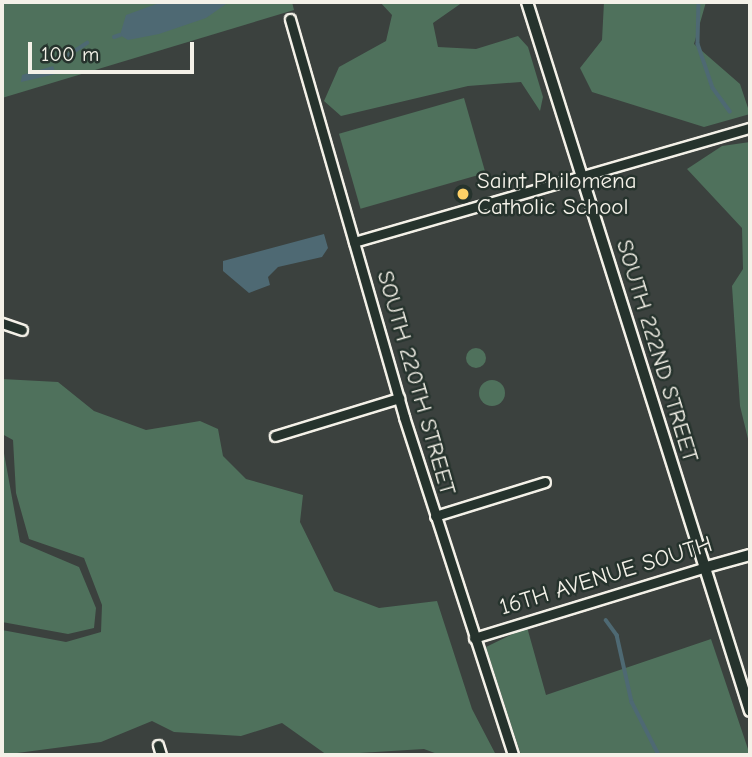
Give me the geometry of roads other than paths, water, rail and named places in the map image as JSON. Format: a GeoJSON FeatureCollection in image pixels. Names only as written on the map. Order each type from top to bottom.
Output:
{"type":"FeatureCollection","features":[{"type":"Feature","properties":{"kind":"street","name":"SOUTH 222ND STREET"},"geometry":{"type":"LineString","coordinates":[[527,2],[750,711]]}},
{"type":"Feature","properties":{"kind":"street","name":"SOUTH 220TH STREET"},"geometry":{"type":"LineString","coordinates":[[290,19],[399,398],[513,755]]}},
{"type":"Feature","properties":{"kind":"street"},"geometry":{"type":"LineString","coordinates":[[354,242],[750,128]]}},
{"type":"Feature","properties":{"kind":"street"},"geometry":{"type":"LineString","coordinates":[[2,323],[22,330]]}},
{"type":"Feature","properties":{"kind":"street"},"geometry":{"type":"LineString","coordinates":[[275,436],[399,398]]}},
{"type":"Feature","properties":{"kind":"street"},"geometry":{"type":"LineString","coordinates":[[435,516],[545,482]]}},
{"type":"Feature","properties":{"kind":"street","name":"16TH AVENUE SOUTH"},"geometry":{"type":"LineString","coordinates":[[474,638],[750,555]]}},
{"type":"Feature","properties":{"kind":"street"},"geometry":{"type":"LineString","coordinates":[[158,744],[161,755]]}},
{"type":"Feature","properties":{"kind":"water"},"geometry":{"type":"Polygon","coordinates":[[[162,2],[229,2],[206,18],[159,34],[128,40],[120,35],[126,15],[162,2]]]}},
{"type":"Feature","properties":{"kind":"water"},"geometry":{"type":"Polygon","coordinates":[[[53,66],[56,74],[21,82],[22,75],[53,66]]]}},
{"type":"Feature","properties":{"kind":"water"},"geometry":{"type":"Polygon","coordinates":[[[324,234],[328,248],[322,257],[278,267],[268,277],[270,285],[249,293],[223,271],[223,261],[324,234]]]}},
{"type":"Feature","properties":{"kind":"waterway"},"geometry":{"type":"LineString","coordinates":[[699,2],[698,44],[713,88],[730,111]]}},
{"type":"Feature","properties":{"kind":"waterway"},"geometry":{"type":"LineString","coordinates":[[114,37],[120,35]]}},
{"type":"Feature","properties":{"kind":"waterway"},"geometry":{"type":"LineString","coordinates":[[67,56],[87,43]]}},
{"type":"Feature","properties":{"kind":"waterway"},"geometry":{"type":"LineString","coordinates":[[606,620],[617,635],[632,702],[659,755]]}},
{"type":"Feature","properties":{"kind":"place","name":"Saint Philomena Catholic School"},"geometry":{"type":"Point","coordinates":[463,194]}}]}
